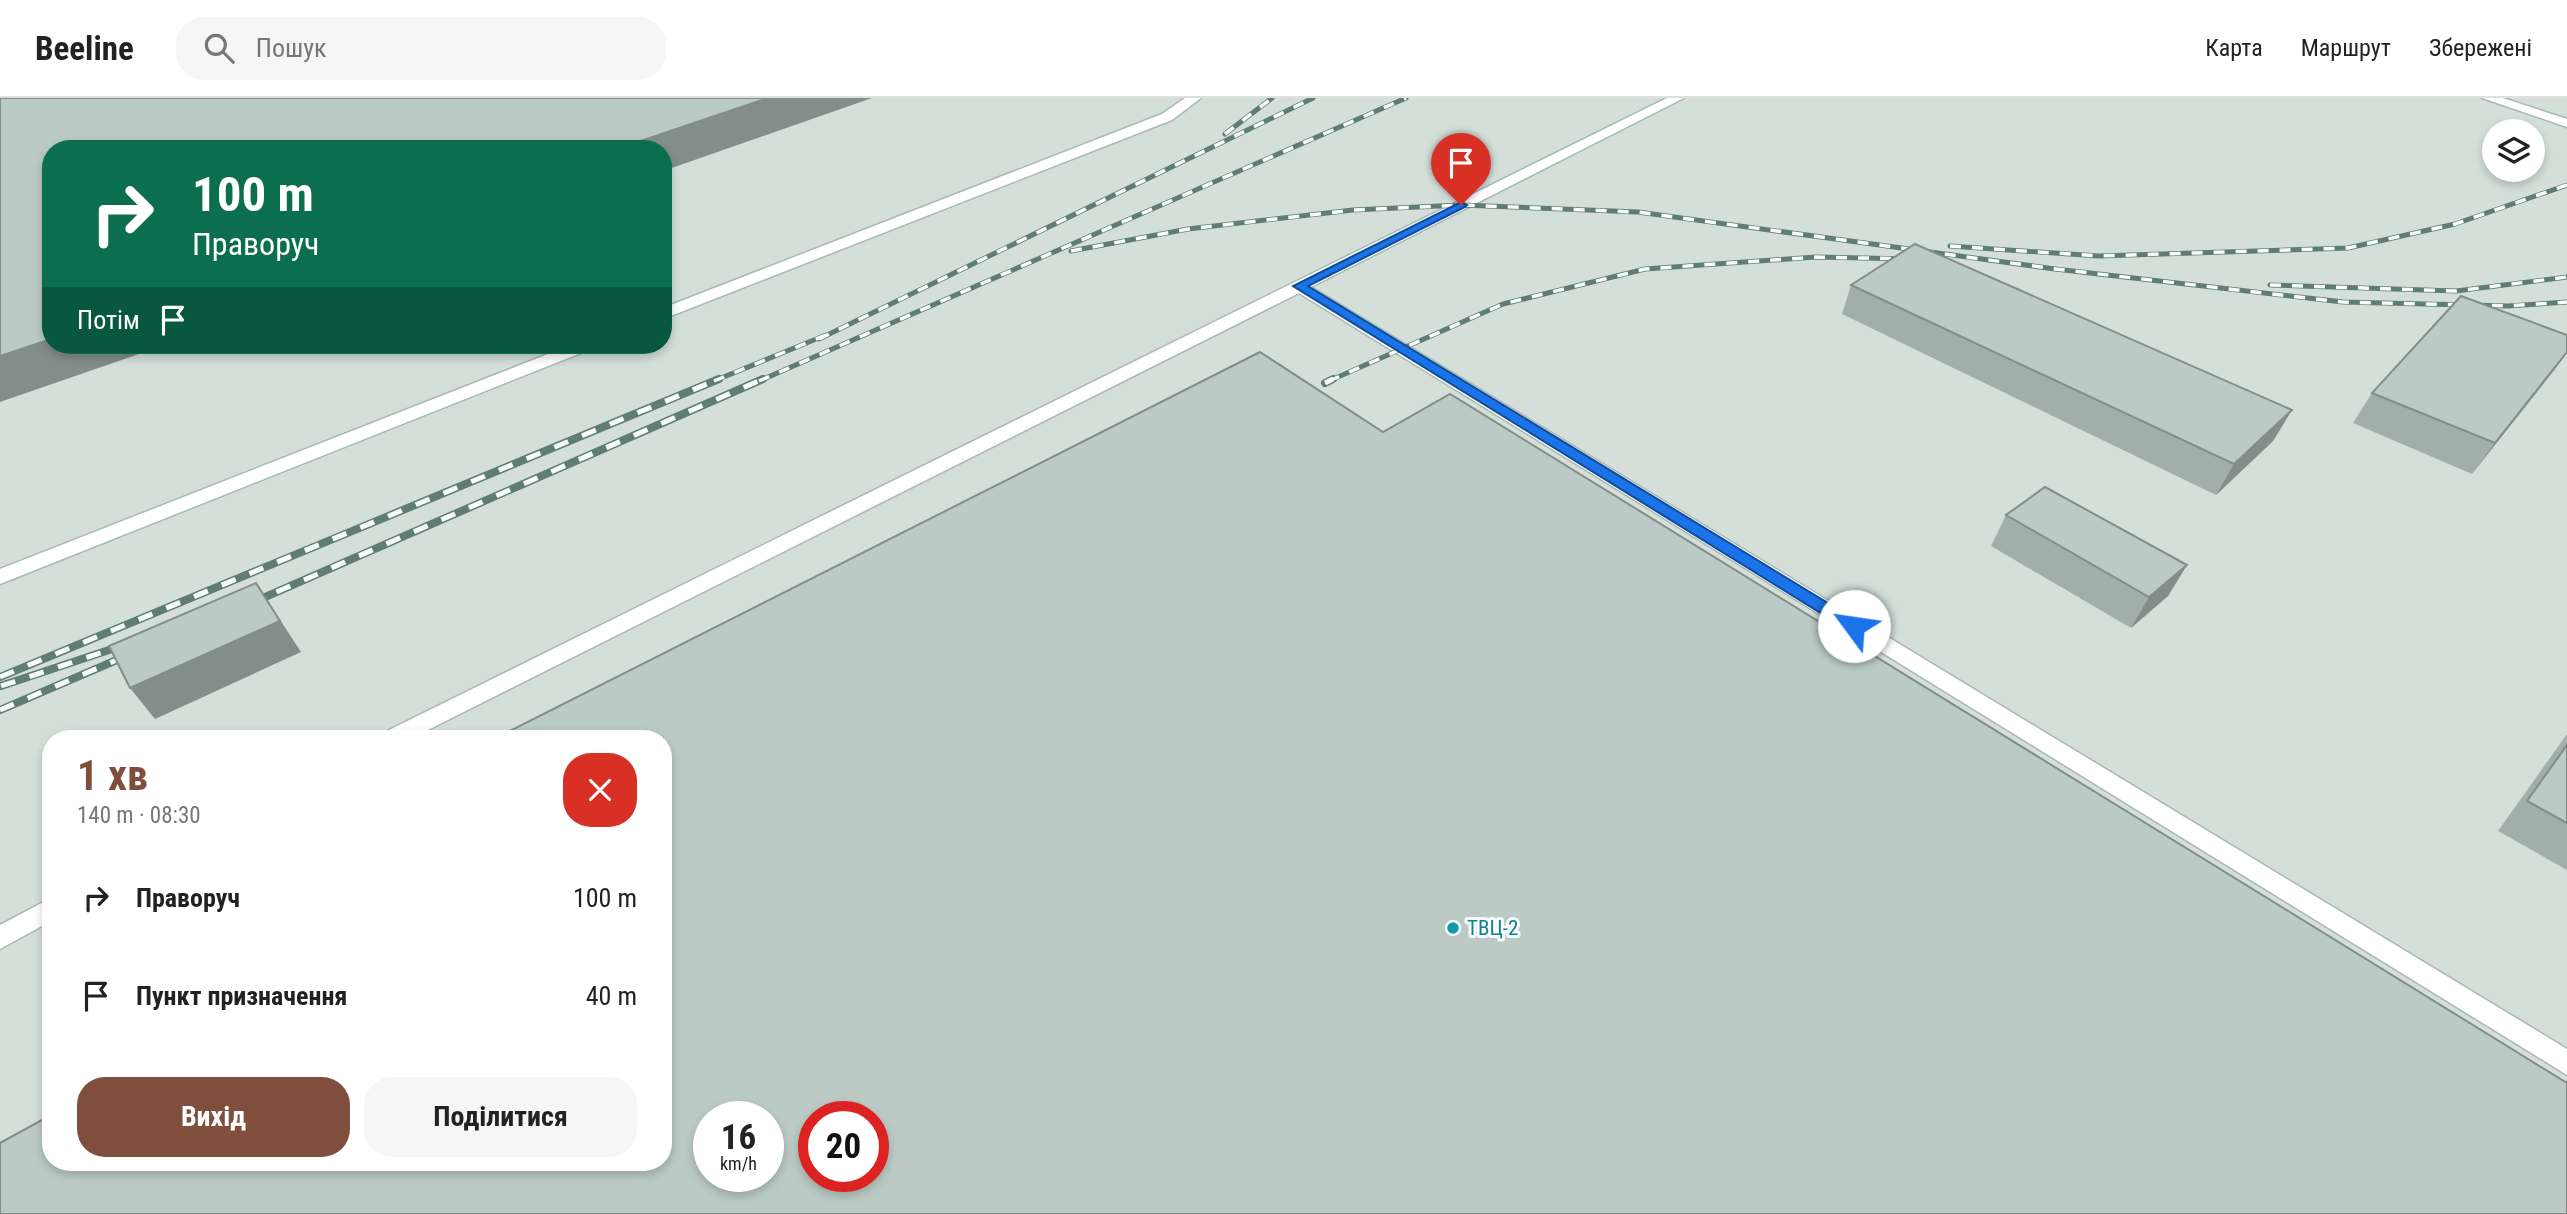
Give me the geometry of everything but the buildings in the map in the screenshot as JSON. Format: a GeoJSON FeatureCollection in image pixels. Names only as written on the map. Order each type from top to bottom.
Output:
{"type":"FeatureCollection","features":[{"type":"Feature","properties":{"kind":"lane"},"geometry":{"type":"LineString","coordinates":[[672,310],[1167,117],[1194,98]]}},
{"type":"Feature","properties":{"kind":"lane"},"geometry":{"type":"LineString","coordinates":[[409,730],[1677,98]]}},
{"type":"Feature","properties":{"kind":"lane"},"geometry":{"type":"LineString","coordinates":[[2489,98],[2567,123]]}},
{"type":"Feature","properties":{"kind":"lane"},"geometry":{"type":"LineString","coordinates":[[1299,286],[2567,1063]]}},
{"type":"Feature","properties":{"kind":"lane"},"geometry":{"type":"LineString","coordinates":[[0,577],[562,354]]}},
{"type":"Feature","properties":{"kind":"lane"},"geometry":{"type":"LineString","coordinates":[[0,937],[42,913]]}},
{"type":"Feature","properties":{"kind":"shaded area"},"geometry":{"type":"Polygon","coordinates":[[[0,98],[2567,98],[2567,1214],[0,1214],[0,98]]]}},
{"type":"Feature","properties":{"kind":"railway"},"geometry":{"type":"LineString","coordinates":[[1225,134],[1272,98]]}},
{"type":"Feature","properties":{"kind":"railway"},"geometry":{"type":"LineString","coordinates":[[819,339],[1313,98]]}},
{"type":"Feature","properties":{"kind":"railway"},"geometry":{"type":"LineString","coordinates":[[759,381],[1406,98]]}},
{"type":"Feature","properties":{"kind":"railway"},"geometry":{"type":"LineString","coordinates":[[1950,246],[2099,256],[2348,248],[2455,224],[2567,185]]}},
{"type":"Feature","properties":{"kind":"railway"},"geometry":{"type":"LineString","coordinates":[[1071,251],[1188,229],[1353,210],[1461,205],[1638,212],[2055,269],[2343,302],[2508,306],[2567,302]]}},
{"type":"Feature","properties":{"kind":"railway"},"geometry":{"type":"LineString","coordinates":[[1329,381],[1503,304],[1645,269],[1816,257],[1912,259]]}},
{"type":"Feature","properties":{"kind":"railway"},"geometry":{"type":"LineString","coordinates":[[2270,285],[2456,291],[2567,277]]}},
{"type":"Feature","properties":{"kind":"railway"},"geometry":{"type":"LineString","coordinates":[[714,381],[826,335]]}},
{"type":"Feature","properties":{"kind":"railway"},"geometry":{"type":"LineString","coordinates":[[0,677],[719,379]]}},
{"type":"Feature","properties":{"kind":"railway"},"geometry":{"type":"LineString","coordinates":[[249,604],[763,379]]}},
{"type":"Feature","properties":{"kind":"railway"},"geometry":{"type":"LineString","coordinates":[[1329,381],[1333,379]]}},
{"type":"Feature","properties":{"kind":"railway"},"geometry":{"type":"LineString","coordinates":[[1325,383],[1329,381]]}},
{"type":"Feature","properties":{"kind":"railway"},"geometry":{"type":"LineString","coordinates":[[1,686],[130,643]]}},
{"type":"Feature","properties":{"kind":"railway"},"geometry":{"type":"LineString","coordinates":[[0,710],[133,653]]}},
{"type":"Feature","properties":{"kind":"place","name":"ТВЦ-2"},"geometry":{"type":"Point","coordinates":[1453,928]}},
{"type":"Feature","properties":{"kind":"route"},"geometry":{"type":"LineString","coordinates":[[1461,205],[1299,286],[1854,626]]}}]}
